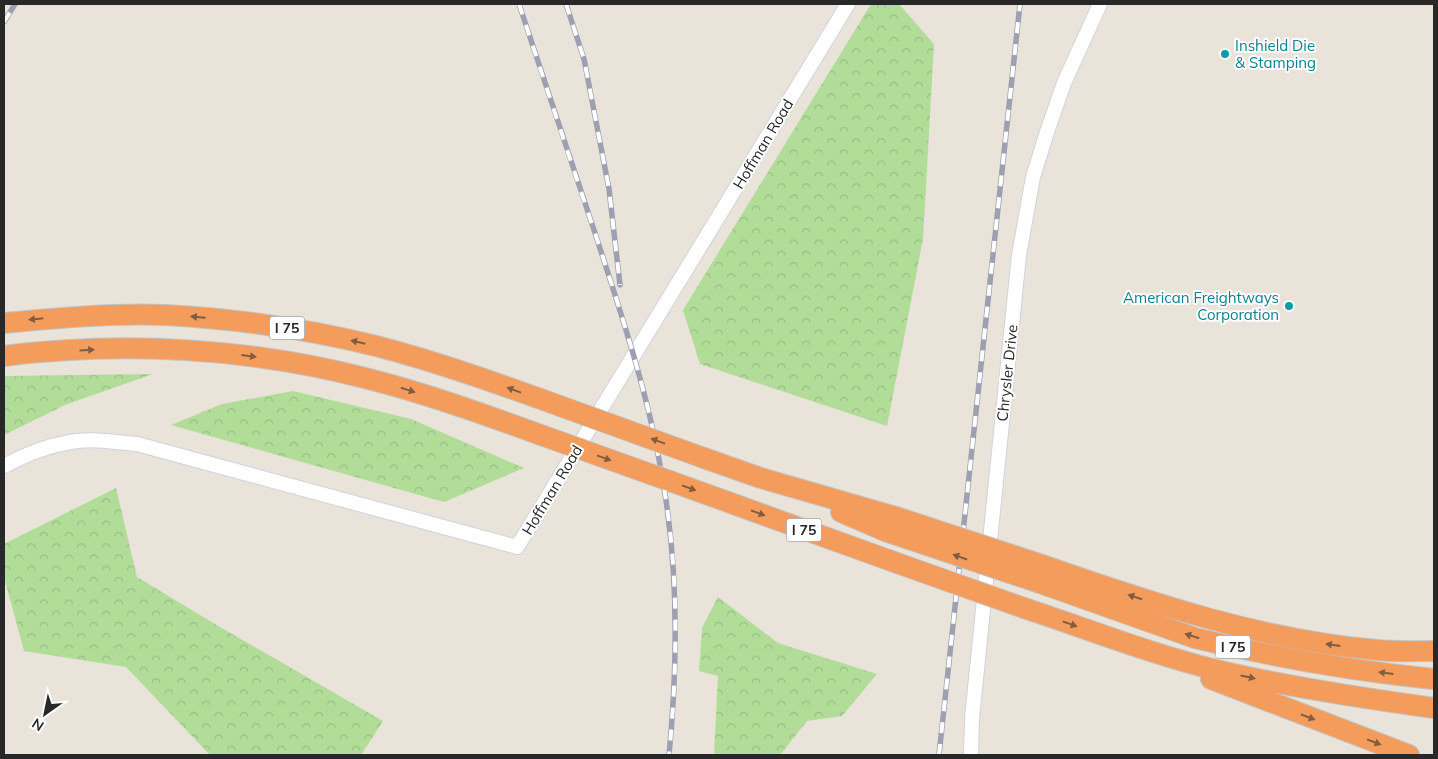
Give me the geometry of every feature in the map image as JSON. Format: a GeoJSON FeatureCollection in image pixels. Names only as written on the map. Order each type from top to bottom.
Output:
{"type":"FeatureCollection","features":[{"type":"Feature","properties":{"kind":"highway","name":"I 75"},"geometry":{"type":"LineString","coordinates":[[4,323],[79,316],[165,315],[251,322],[315,332],[378,346],[461,371],[890,524],[1041,574],[1195,638],[1309,663],[1434,679]]}},
{"type":"Feature","properties":{"kind":"highway","name":"I 75"},"geometry":{"type":"LineString","coordinates":[[4,356],[60,351],[133,349],[192,351],[256,357],[321,368],[371,380],[449,403],[541,435],[897,563],[1150,651],[1215,670],[1275,683],[1434,708]]}},
{"type":"Feature","properties":{"kind":"highway"},"geometry":{"type":"LineString","coordinates":[[1041,574],[1240,627],[1324,643],[1377,650],[1434,651]]}},
{"type":"Feature","properties":{"kind":"highway"},"geometry":{"type":"LineString","coordinates":[[1406,651],[1434,644]]}},
{"type":"Feature","properties":{"kind":"highway"},"geometry":{"type":"LineString","coordinates":[[1150,651],[1211,679],[1409,755]]}},
{"type":"Feature","properties":{"kind":"street","name":"Hoffman Road"},"geometry":{"type":"LineString","coordinates":[[4,466],[18,458],[71,442],[101,440],[137,444],[517,547],[848,4]]}},
{"type":"Feature","properties":{"kind":"street","name":"Chrysler Drive"},"geometry":{"type":"LineString","coordinates":[[971,755],[972,718],[1019,255],[1033,177],[1046,132],[1064,83],[1100,4]]}},
{"type":"Feature","properties":{"kind":"green space"},"geometry":{"type":"Polygon","coordinates":[[[871,4],[899,4],[934,44],[923,239],[887,426],[700,364],[683,310],[871,4]]]}},
{"type":"Feature","properties":{"kind":"green space"},"geometry":{"type":"Polygon","coordinates":[[[153,374],[65,405],[4,435],[4,376],[153,374]]]}},
{"type":"Feature","properties":{"kind":"green space"},"geometry":{"type":"Polygon","coordinates":[[[293,391],[411,419],[524,468],[444,502],[171,425],[222,404],[293,391]]]}},
{"type":"Feature","properties":{"kind":"green space"},"geometry":{"type":"Polygon","coordinates":[[[116,488],[137,577],[383,721],[361,755],[210,755],[126,667],[24,651],[4,577],[4,544],[116,488]]]}},
{"type":"Feature","properties":{"kind":"green space"},"geometry":{"type":"Polygon","coordinates":[[[718,597],[778,643],[877,674],[842,716],[807,721],[780,755],[714,755],[718,676],[699,671],[702,628],[718,597]]]}},
{"type":"Feature","properties":{"kind":"railway"},"geometry":{"type":"LineString","coordinates":[[4,22],[15,4]]}},
{"type":"Feature","properties":{"kind":"railway"},"geometry":{"type":"LineString","coordinates":[[519,4],[624,323],[642,384],[656,445],[668,511],[674,581],[674,685],[669,755]]}},
{"type":"Feature","properties":{"kind":"railway"},"geometry":{"type":"LineString","coordinates":[[566,4],[584,59],[609,189],[620,285]]}},
{"type":"Feature","properties":{"kind":"railway"},"geometry":{"type":"LineString","coordinates":[[939,755],[1020,4]]}},
{"type":"Feature","properties":{"kind":"place","name":"Inshield Die & Stamping"},"geometry":{"type":"Point","coordinates":[1225,54]}},
{"type":"Feature","properties":{"kind":"place","name":"American Freightways Corporation"},"geometry":{"type":"Point","coordinates":[1289,306]}}]}
